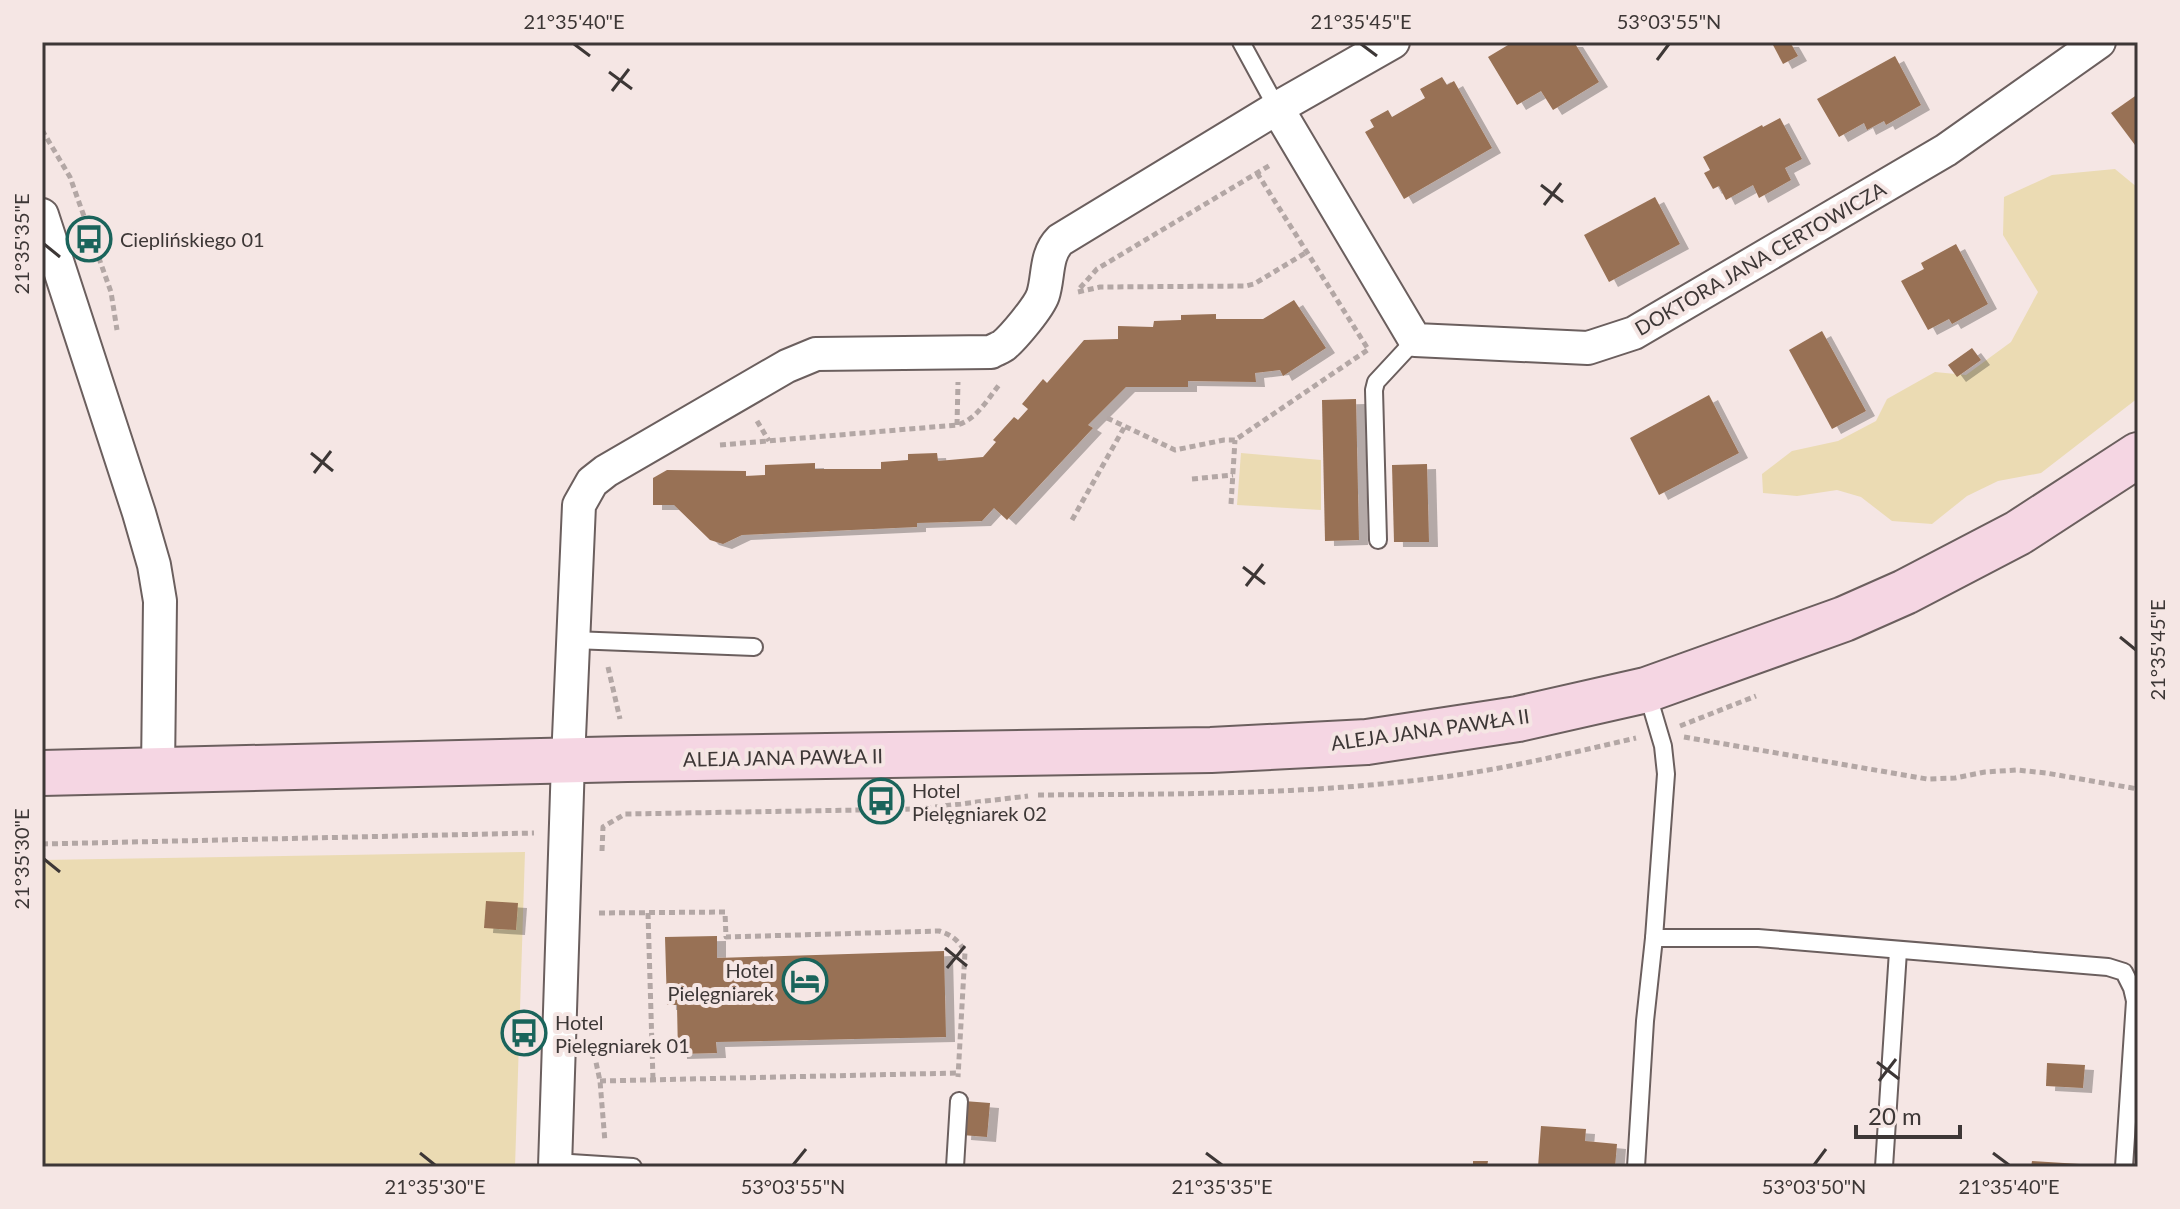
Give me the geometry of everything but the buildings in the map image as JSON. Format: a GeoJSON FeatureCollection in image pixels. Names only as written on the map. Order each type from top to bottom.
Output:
{"type":"FeatureCollection","features":[{"type":"Feature","properties":{"kind":"street"},"geometry":{"type":"LineString","coordinates":[[555,1164],[568,761],[587,640],[579,505],[592,482],[787,366],[816,354],[991,352],[1002,346],[1038,306],[1053,247],[1060,240],[1277,108],[1393,42]]}},
{"type":"Feature","properties":{"kind":"street","name":"DOKTORA JANA CERTOWICZA"},"geometry":{"type":"LineString","coordinates":[[1415,340],[1588,348],[1634,333],[1946,150],[2099,42]]}},
{"type":"Feature","properties":{"kind":"street"},"geometry":{"type":"LineString","coordinates":[[1277,108],[1415,340]]}},
{"type":"Feature","properties":{"kind":"street"},"geometry":{"type":"LineString","coordinates":[[42,215],[154,565],[160,601],[158,771]]}},
{"type":"Feature","properties":{"kind":"street","name":"ALEJA JANA PAWŁA II"},"geometry":{"type":"LineString","coordinates":[[42,773],[627,759],[1211,750],[1367,742],[1518,719],[1646,690],[1844,619],[1905,592],[2018,533],[2138,455]]}},
{"type":"Feature","properties":{"kind":"lane"},"geometry":{"type":"LineString","coordinates":[[1241,42],[1277,108]]}},
{"type":"Feature","properties":{"kind":"lane"},"geometry":{"type":"LineString","coordinates":[[1378,540],[1373,403],[1376,382],[1415,340]]}},
{"type":"Feature","properties":{"kind":"lane"},"geometry":{"type":"LineString","coordinates":[[587,640],[754,647]]}},
{"type":"Feature","properties":{"kind":"lane"},"geometry":{"type":"LineString","coordinates":[[1636,1167],[1666,774],[1659,733],[1646,690]]}},
{"type":"Feature","properties":{"kind":"lane"},"geometry":{"type":"LineString","coordinates":[[1654,938],[1758,938],[2108,967],[2124,972],[2135,1001],[2124,1167]]}},
{"type":"Feature","properties":{"kind":"lane"},"geometry":{"type":"LineString","coordinates":[[1884,1167],[1898,951]]}},
{"type":"Feature","properties":{"kind":"lane"},"geometry":{"type":"LineString","coordinates":[[955,1167],[959,1101]]}},
{"type":"Feature","properties":{"kind":"lane"},"geometry":{"type":"LineString","coordinates":[[555,1164],[633,1167]]}},
{"type":"Feature","properties":{"kind":"path"},"geometry":{"type":"LineString","coordinates":[[1300,147],[1097,269],[1076,293],[1100,287],[1246,286],[1307,252]]}},
{"type":"Feature","properties":{"kind":"path"},"geometry":{"type":"LineString","coordinates":[[1257,173],[1384,373]]}},
{"type":"Feature","properties":{"kind":"path"},"geometry":{"type":"LineString","coordinates":[[1107,418],[1175,450],[1235,440],[1369,349]]}},
{"type":"Feature","properties":{"kind":"path"},"geometry":{"type":"LineString","coordinates":[[712,446],[957,425],[973,417],[1001,383]]}},
{"type":"Feature","properties":{"kind":"path"},"geometry":{"type":"LineString","coordinates":[[1072,520],[1125,426]]}},
{"type":"Feature","properties":{"kind":"path"},"geometry":{"type":"LineString","coordinates":[[1231,504],[1235,440]]}},
{"type":"Feature","properties":{"kind":"path"},"geometry":{"type":"LineString","coordinates":[[1192,479],[1233,475]]}},
{"type":"Feature","properties":{"kind":"path"},"geometry":{"type":"LineString","coordinates":[[587,640],[628,736],[625,814]]}},
{"type":"Feature","properties":{"kind":"path"},"geometry":{"type":"LineString","coordinates":[[1659,733],[1912,777],[1955,778],[2017,770],[2138,789]]}},
{"type":"Feature","properties":{"kind":"path"},"geometry":{"type":"LineString","coordinates":[[42,844],[540,832]]}},
{"type":"Feature","properties":{"kind":"path"},"geometry":{"type":"LineString","coordinates":[[599,913],[725,912],[726,937],[939,931],[948,934],[965,952],[959,1101]]}},
{"type":"Feature","properties":{"kind":"path"},"geometry":{"type":"LineString","coordinates":[[648,913],[653,1080]]}},
{"type":"Feature","properties":{"kind":"path"},"geometry":{"type":"LineString","coordinates":[[600,1081],[958,1073]]}},
{"type":"Feature","properties":{"kind":"shaded area"},"geometry":{"type":"Polygon","coordinates":[[[2115,169],[2138,188],[2138,398],[2041,473],[1998,481],[1967,496],[1932,524],[1892,521],[1861,497],[1837,490],[1797,496],[1763,493],[1762,474],[1792,451],[1838,441],[1876,421],[1887,399],[1935,372],[1966,375],[2011,342],[2038,292],[2003,235],[2004,197],[2052,175],[2115,169]]]}},
{"type":"Feature","properties":{"kind":"shaded area"},"geometry":{"type":"Polygon","coordinates":[[[1241,453],[1321,460],[1321,510],[1237,505],[1241,453]]]}},
{"type":"Feature","properties":{"kind":"shaded area"},"geometry":{"type":"Polygon","coordinates":[[[525,852],[515,1167],[42,1167],[42,860],[525,852]]]}},
{"type":"Feature","properties":{"kind":"place","name":"Cieplińskiego 01"},"geometry":{"type":"Point","coordinates":[89,239]}},
{"type":"Feature","properties":{"kind":"place","name":"Hotel Pielęgniarek 02"},"geometry":{"type":"Point","coordinates":[881,801]}},
{"type":"Feature","properties":{"kind":"place","name":"Hotel Pielęgniarek"},"geometry":{"type":"Point","coordinates":[805,981]}},
{"type":"Feature","properties":{"kind":"place","name":"Hotel Pielęgniarek 01"},"geometry":{"type":"Point","coordinates":[524,1033]}}]}
